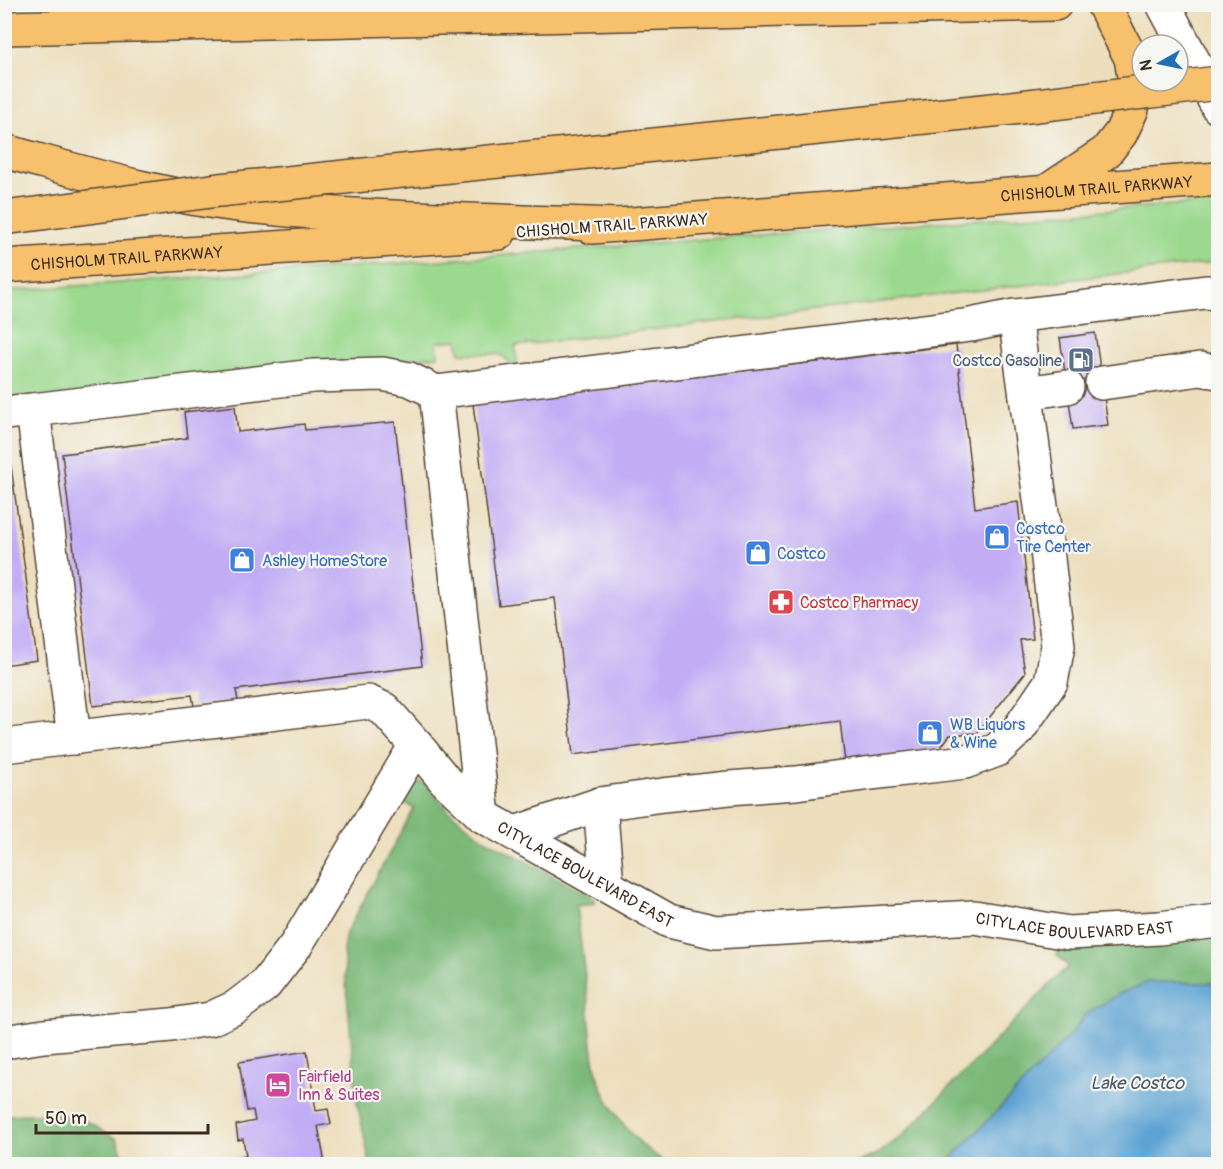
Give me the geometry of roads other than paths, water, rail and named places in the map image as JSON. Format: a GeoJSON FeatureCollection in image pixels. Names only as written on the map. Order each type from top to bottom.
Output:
{"type":"FeatureCollection","features":[{"type":"Feature","properties":{"kind":"main road"},"geometry":{"type":"LineString","coordinates":[[4,28],[1055,4]]}},
{"type":"Feature","properties":{"kind":"main road"},"geometry":{"type":"LineString","coordinates":[[1047,191],[1106,152],[1121,133],[1132,109],[1136,82],[1131,58],[1103,4]]}},
{"type":"Feature","properties":{"kind":"main road"},"geometry":{"type":"LineString","coordinates":[[4,218],[219,190],[1012,108],[1218,82]]}},
{"type":"Feature","properties":{"kind":"main road"},"geometry":{"type":"LineString","coordinates":[[4,151],[150,189],[238,205],[395,217],[620,225]]}},
{"type":"Feature","properties":{"kind":"main road","name":"CHISHOLM TRAIL PARKWAY"},"geometry":{"type":"LineString","coordinates":[[4,266],[620,225],[1218,179]]}},
{"type":"Feature","properties":{"kind":"street"},"geometry":{"type":"LineString","coordinates":[[1163,4],[1218,107]]}},
{"type":"Feature","properties":{"kind":"street"},"geometry":{"type":"LineString","coordinates":[[74,738],[19,412],[313,376],[382,374],[409,379],[436,392],[971,325],[1015,316],[1206,292],[1218,293]]}},
{"type":"Feature","properties":{"kind":"street"},"geometry":{"type":"LineString","coordinates":[[515,833],[600,804],[965,762],[997,750],[1019,729],[1051,682],[1058,646],[1015,316]]}},
{"type":"Feature","properties":{"kind":"street"},"geometry":{"type":"LineString","coordinates":[[1102,382],[1200,369],[1218,372]]}},
{"type":"Feature","properties":{"kind":"street"},"geometry":{"type":"LineString","coordinates":[[1026,393],[1067,387]]}},
{"type":"Feature","properties":{"kind":"street"},"geometry":{"type":"LineString","coordinates":[[436,392],[483,816]]}},
{"type":"Feature","properties":{"kind":"street","name":"CITYLACE BOULEVARD EAST"},"geometry":{"type":"LineString","coordinates":[[4,746],[368,702],[384,709],[444,779],[483,816],[669,921],[716,932],[974,917],[1069,933],[1159,928],[1218,921]]}},
{"type":"Feature","properties":{"kind":"street"},"geometry":{"type":"LineString","coordinates":[[4,1041],[171,1025],[210,1019],[236,1007],[266,985],[296,945],[416,745]]}},
{"type":"Feature","properties":{"kind":"street"},"geometry":{"type":"LineString","coordinates":[[600,804],[607,885]]}},
{"type":"Feature","properties":{"kind":"water","name":"Lake Costco"},"geometry":{"type":"Polygon","coordinates":[[[1148,982],[1218,983],[1218,1164],[946,1164],[1073,1032],[1086,1014],[1119,994],[1148,982]]]}},
{"type":"Feature","properties":{"kind":"place","name":"Costco Gasoline"},"geometry":{"type":"Point","coordinates":[1081,360]}},
{"type":"Feature","properties":{"kind":"place","name":"Costco Tire Center"},"geometry":{"type":"Point","coordinates":[997,537]}},
{"type":"Feature","properties":{"kind":"place","name":"Costco"},"geometry":{"type":"Point","coordinates":[758,553]}},
{"type":"Feature","properties":{"kind":"place","name":"Ashley HomeStore"},"geometry":{"type":"Point","coordinates":[242,560]}},
{"type":"Feature","properties":{"kind":"place","name":"Costco Pharmacy"},"geometry":{"type":"Point","coordinates":[781,602]}},
{"type":"Feature","properties":{"kind":"place","name":"WB Liquors & Wine"},"geometry":{"type":"Point","coordinates":[930,733]}},
{"type":"Feature","properties":{"kind":"place","name":"Fairfield Inn & Suites"},"geometry":{"type":"Point","coordinates":[278,1085]}}]}
